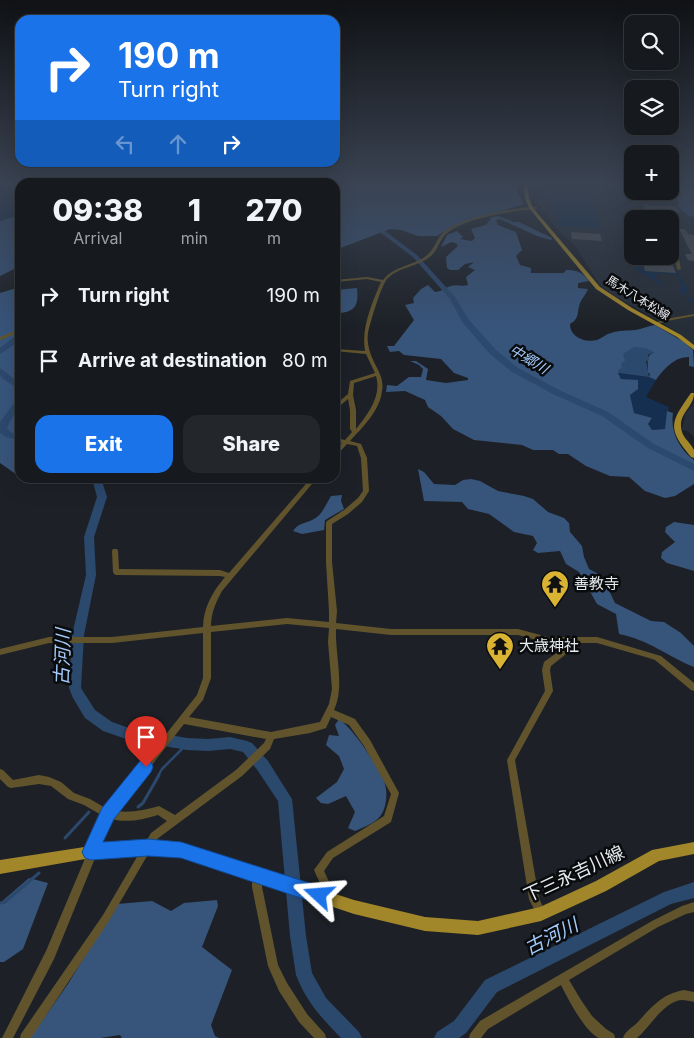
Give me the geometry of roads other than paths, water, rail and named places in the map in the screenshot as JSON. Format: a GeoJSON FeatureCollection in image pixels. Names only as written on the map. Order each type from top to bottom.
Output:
{"type":"FeatureCollection","features":[{"type":"Feature","properties":{"kind":"main road","name":"馬木八本松線"},"geometry":{"type":"LineString","coordinates":[[550,230],[598,288],[679,336],[694,348]]}},
{"type":"Feature","properties":{"kind":"main road"},"geometry":{"type":"LineString","coordinates":[[694,394],[680,413],[676,422],[678,433],[694,455]]}},
{"type":"Feature","properties":{"kind":"main road","name":"下三永吉川線"},"geometry":{"type":"LineString","coordinates":[[0,867],[91,852],[148,847],[181,850],[354,907],[425,924],[478,928],[541,914],[601,886],[657,855],[694,848]]}},
{"type":"Feature","properties":{"kind":"street"},"geometry":{"type":"LineString","coordinates":[[340,449],[370,414],[377,402],[380,390],[378,374],[368,353],[365,339],[366,330],[383,281],[395,272],[427,258],[434,251],[442,236],[449,230]]}},
{"type":"Feature","properties":{"kind":"street"},"geometry":{"type":"LineString","coordinates":[[678,265],[679,269]]}},
{"type":"Feature","properties":{"kind":"street"},"geometry":{"type":"LineString","coordinates":[[340,281],[367,278],[383,281]]}},
{"type":"Feature","properties":{"kind":"street"},"geometry":{"type":"LineString","coordinates":[[657,324],[666,320],[694,315]]}},
{"type":"Feature","properties":{"kind":"street"},"geometry":{"type":"LineString","coordinates":[[0,339],[15,332]]}},
{"type":"Feature","properties":{"kind":"street"},"geometry":{"type":"LineString","coordinates":[[340,350],[368,353]]}},
{"type":"Feature","properties":{"kind":"street"},"geometry":{"type":"LineString","coordinates":[[355,432],[352,429],[353,410],[350,395],[352,382],[378,374]]}},
{"type":"Feature","properties":{"kind":"street"},"geometry":{"type":"LineString","coordinates":[[340,404],[350,395]]}},
{"type":"Feature","properties":{"kind":"street"},"geometry":{"type":"LineString","coordinates":[[183,721],[271,736],[281,732],[313,729],[324,725],[336,689],[332,642],[334,626],[329,562],[329,523],[360,500],[366,491],[364,458],[359,445],[340,441]]}},
{"type":"Feature","properties":{"kind":"street"},"geometry":{"type":"LineString","coordinates":[[7,1038],[50,955],[108,814],[200,697],[207,678],[207,620],[218,589],[310,483]]}},
{"type":"Feature","properties":{"kind":"street"},"geometry":{"type":"LineString","coordinates":[[115,551],[116,572],[220,573],[230,576]]}},
{"type":"Feature","properties":{"kind":"street"},"geometry":{"type":"LineString","coordinates":[[0,652],[49,640],[112,640],[287,621],[391,632],[518,632],[548,640],[597,640],[650,655],[658,658],[694,688]]}},
{"type":"Feature","properties":{"kind":"street"},"geometry":{"type":"LineString","coordinates":[[541,914],[534,899],[511,760],[549,690],[547,664],[563,652],[561,640]]}},
{"type":"Feature","properties":{"kind":"street"},"geometry":{"type":"LineString","coordinates":[[323,896],[328,890],[319,870],[330,855],[388,819],[396,793],[367,743],[352,722],[329,712]]}},
{"type":"Feature","properties":{"kind":"street"},"geometry":{"type":"LineString","coordinates":[[25,1038],[106,918],[154,836],[239,773],[268,746],[271,736]]}},
{"type":"Feature","properties":{"kind":"street"},"geometry":{"type":"LineString","coordinates":[[0,773],[11,784],[19,784],[33,779],[51,781],[72,796],[91,803],[108,814],[130,817],[142,816],[158,810],[174,820]]}},
{"type":"Feature","properties":{"kind":"street"},"geometry":{"type":"LineString","coordinates":[[260,876],[257,888],[273,966],[283,987],[303,1018],[320,1038]]}},
{"type":"Feature","properties":{"kind":"street"},"geometry":{"type":"LineString","coordinates":[[474,1038],[484,1025],[655,924],[685,909],[694,907]]}},
{"type":"Feature","properties":{"kind":"street"},"geometry":{"type":"LineString","coordinates":[[563,979],[582,1012],[601,1033],[610,1038]]}},
{"type":"Feature","properties":{"kind":"street"},"geometry":{"type":"LineString","coordinates":[[628,1038],[649,1015],[677,994],[685,993],[694,997]]}},
{"type":"Feature","properties":{"kind":"waterway","name":"中郷川"},"geometry":{"type":"LineString","coordinates":[[383,232],[415,256],[453,298],[466,321],[493,352],[515,370],[556,392],[605,414],[651,446],[694,468]]}},
{"type":"Feature","properties":{"kind":"waterway"},"geometry":{"type":"LineString","coordinates":[[0,352],[15,341]]}},
{"type":"Feature","properties":{"kind":"waterway"},"geometry":{"type":"LineString","coordinates":[[0,370],[15,384]]}},
{"type":"Feature","properties":{"kind":"waterway"},"geometry":{"type":"LineString","coordinates":[[15,408],[4,422],[2,430],[9,435],[15,436]]}},
{"type":"Feature","properties":{"kind":"waterway","name":"古河川"},"geometry":{"type":"LineString","coordinates":[[98,483],[102,497],[89,537],[91,575],[78,635],[75,688],[79,698],[90,714],[108,727],[129,734],[187,744],[230,743],[247,747],[263,766],[285,799],[298,936],[304,975],[320,1004],[353,1038]]}},
{"type":"Feature","properties":{"kind":"waterway"},"geometry":{"type":"LineString","coordinates":[[158,776],[162,769],[187,744]]}},
{"type":"Feature","properties":{"kind":"waterway"},"geometry":{"type":"LineString","coordinates":[[138,807],[143,803],[159,775]]}},
{"type":"Feature","properties":{"kind":"waterway"},"geometry":{"type":"LineString","coordinates":[[65,838],[89,812]]}},
{"type":"Feature","properties":{"kind":"waterway"},"geometry":{"type":"LineString","coordinates":[[0,903],[5,902],[39,873]]}},
{"type":"Feature","properties":{"kind":"waterway","name":"古河川"},"geometry":{"type":"LineString","coordinates":[[443,1038],[460,1027],[491,986],[669,897],[694,890]]}},
{"type":"Feature","properties":{"kind":"place","name":"善教寺"},"geometry":{"type":"Point","coordinates":[555,608]}},
{"type":"Feature","properties":{"kind":"place","name":"大歳神社"},"geometry":{"type":"Point","coordinates":[500,670]}}]}
